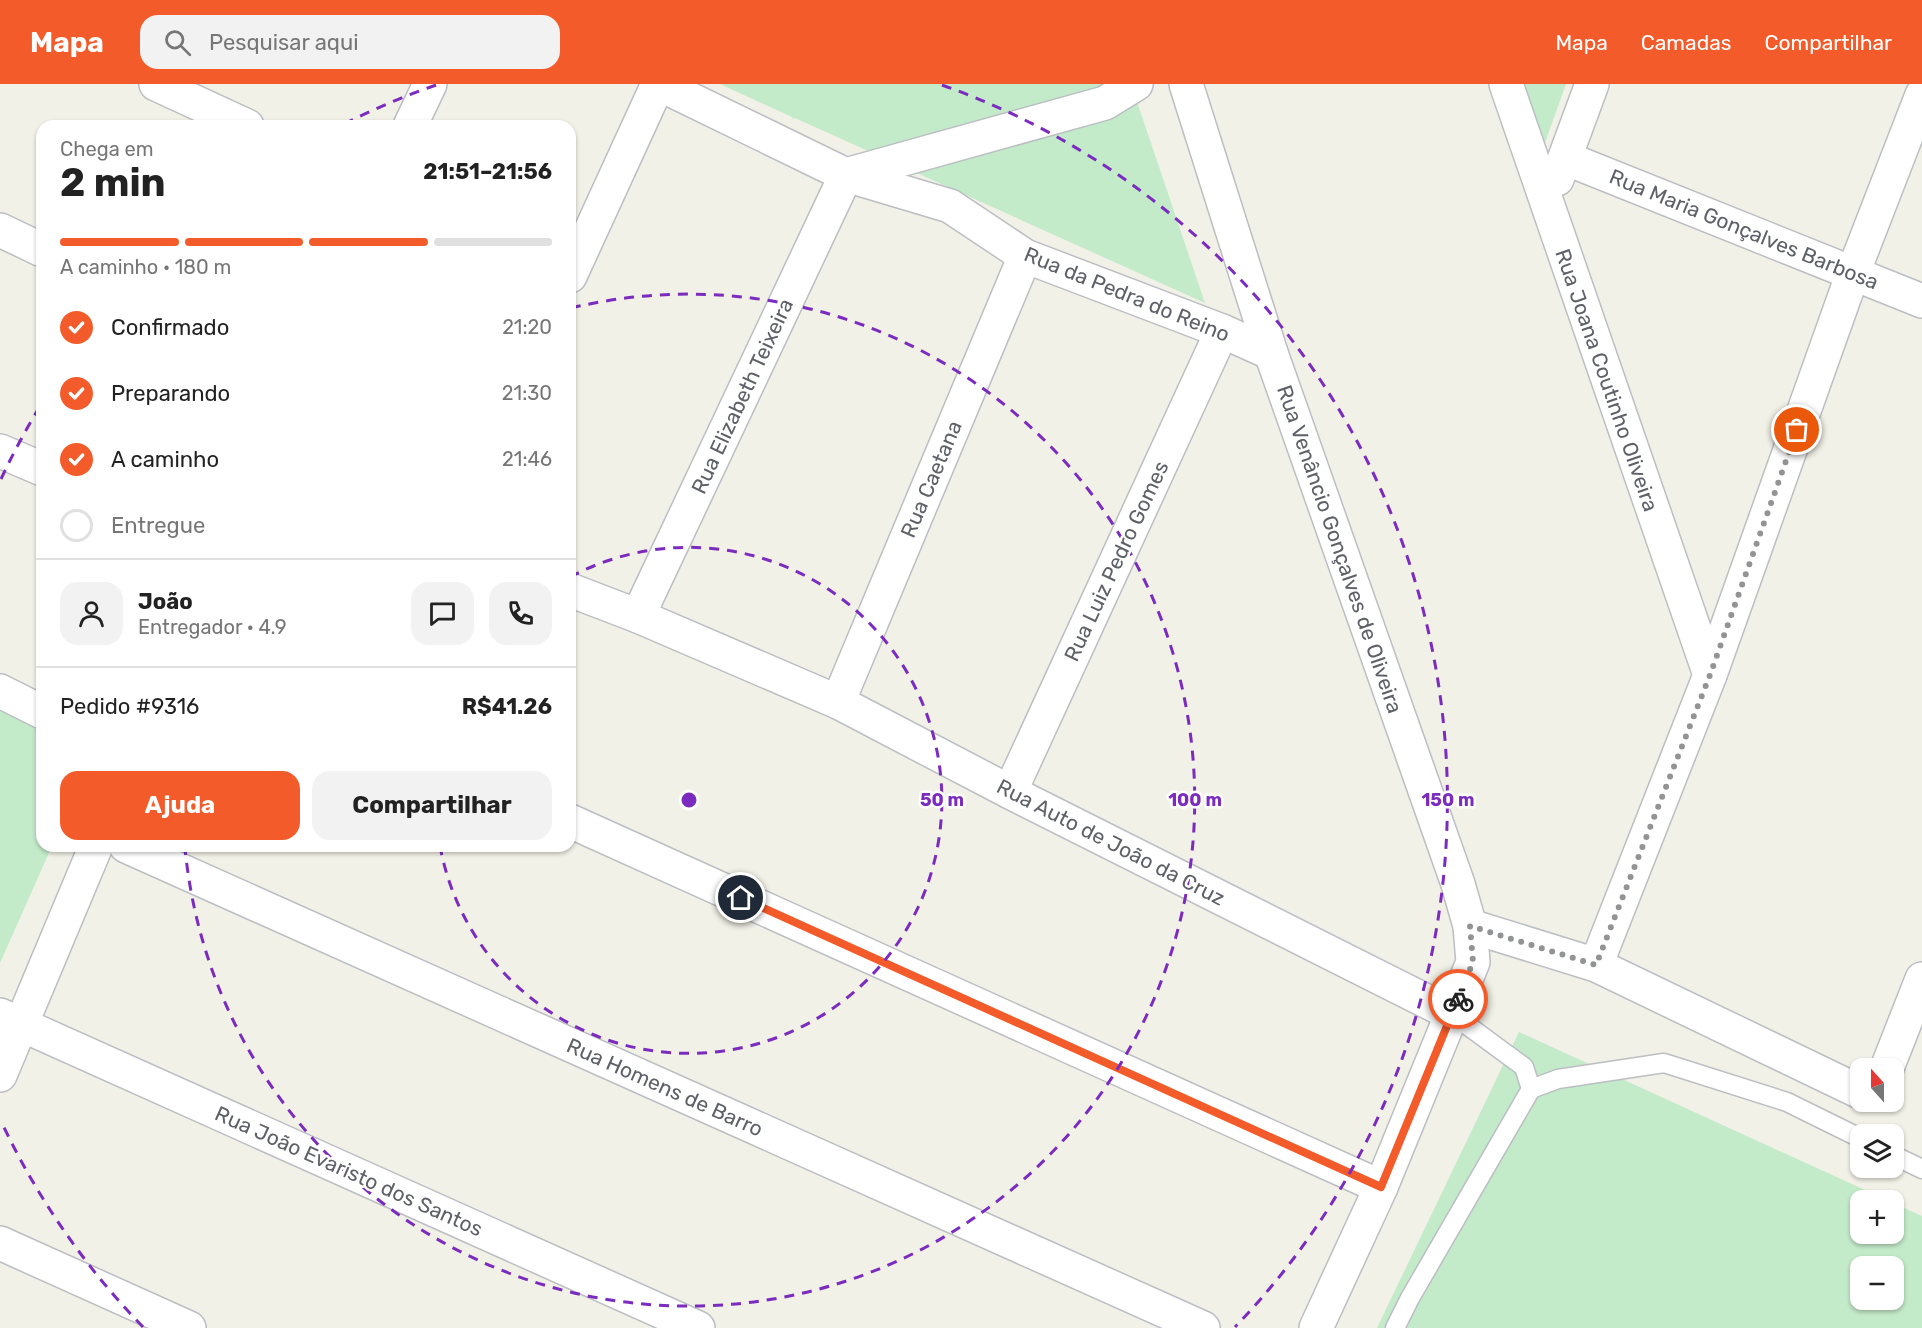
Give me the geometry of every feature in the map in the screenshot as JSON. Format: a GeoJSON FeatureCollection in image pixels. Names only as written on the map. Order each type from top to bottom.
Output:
{"type":"FeatureCollection","features":[{"type":"Feature","properties":{"kind":"street"},"geometry":{"type":"LineString","coordinates":[[156,84],[234,120]]}},
{"type":"Feature","properties":{"kind":"street"},"geometry":{"type":"LineString","coordinates":[[413,120],[430,84]]}},
{"type":"Feature","properties":{"kind":"street"},"geometry":{"type":"LineString","coordinates":[[576,263],[659,84]]}},
{"type":"Feature","properties":{"kind":"street","name":"Rua da Pedra do Reino"},"geometry":{"type":"LineString","coordinates":[[659,84],[846,175],[950,206],[1025,256],[1222,331],[1271,353]]}},
{"type":"Feature","properties":{"kind":"street"},"geometry":{"type":"LineString","coordinates":[[846,175],[1105,103],[1136,84]]}},
{"type":"Feature","properties":{"kind":"street","name":"Rua Venâncio Gonçalves de Oliveira"},"geometry":{"type":"LineString","coordinates":[[1185,84],[1271,353],[1454,873],[1470,926],[1473,962],[1381,1187],[1316,1328]]}},
{"type":"Feature","properties":{"kind":"street","name":"Rua Joana Coutinho Oliveira"},"geometry":{"type":"LineString","coordinates":[[1506,84],[1710,675]]}},
{"type":"Feature","properties":{"kind":"street"},"geometry":{"type":"LineString","coordinates":[[1547,206],[1592,84]]}},
{"type":"Feature","properties":{"kind":"street"},"geometry":{"type":"LineString","coordinates":[[1596,965],[1710,675],[1853,273],[1922,95]]}},
{"type":"Feature","properties":{"kind":"street","name":"Rua Maria Gonçalves Barbosa"},"geometry":{"type":"LineString","coordinates":[[1565,158],[1922,301]]}},
{"type":"Feature","properties":{"kind":"street","name":"Rua Elizabeth Teixeira"},"geometry":{"type":"LineString","coordinates":[[638,616],[846,175]]}},
{"type":"Feature","properties":{"kind":"street"},"geometry":{"type":"LineString","coordinates":[[0,230],[36,247]]}},
{"type":"Feature","properties":{"kind":"street","name":"Rua Caetana"},"geometry":{"type":"LineString","coordinates":[[838,702],[1025,256]]}},
{"type":"Feature","properties":{"kind":"street","name":"Rua Luiz Pedro Gomes"},"geometry":{"type":"LineString","coordinates":[[1010,792],[1222,331]]}},
{"type":"Feature","properties":{"kind":"street"},"geometry":{"type":"LineString","coordinates":[[0,451],[36,466]]}},
{"type":"Feature","properties":{"kind":"street","name":"Rua Auto de João da Cruz"},"geometry":{"type":"LineString","coordinates":[[576,592],[638,616],[838,702],[1010,792],[1452,1014]]}},
{"type":"Feature","properties":{"kind":"street"},"geometry":{"type":"LineString","coordinates":[[0,691],[36,709]]}},
{"type":"Feature","properties":{"kind":"street"},"geometry":{"type":"LineString","coordinates":[[576,824],[1381,1187]]}},
{"type":"Feature","properties":{"kind":"street"},"geometry":{"type":"LineString","coordinates":[[0,1075],[11,1020],[93,852]]}},
{"type":"Feature","properties":{"kind":"street","name":"Rua Homens de Barro"},"geometry":{"type":"LineString","coordinates":[[139,852],[1203,1328]]}},
{"type":"Feature","properties":{"kind":"street"},"geometry":{"type":"LineString","coordinates":[[1470,926],[1596,965],[1850,1087]]}},
{"type":"Feature","properties":{"kind":"street"},"geometry":{"type":"LineString","coordinates":[[1891,1058],[1922,979]]}},
{"type":"Feature","properties":{"kind":"street","name":"Rua João Evaristo dos Santos"},"geometry":{"type":"LineString","coordinates":[[11,1020],[698,1328]]}},
{"type":"Feature","properties":{"kind":"street"},"geometry":{"type":"LineString","coordinates":[[0,1243],[189,1328]]}},
{"type":"Feature","properties":{"kind":"lane"},"geometry":{"type":"LineString","coordinates":[[1452,1014],[1524,1067],[1531,1089]]}},
{"type":"Feature","properties":{"kind":"lane"},"geometry":{"type":"LineString","coordinates":[[1395,1328],[1410,1298],[1531,1089],[1558,1079],[1664,1063],[1788,1102],[1850,1133]]}},
{"type":"Feature","properties":{"kind":"lane"},"geometry":{"type":"LineString","coordinates":[[1904,1160],[1922,1169]]}},
{"type":"Feature","properties":{"kind":"green space"},"geometry":{"type":"Polygon","coordinates":[[[720,84],[1131,84],[1205,303],[793,119],[720,84]]]}},
{"type":"Feature","properties":{"kind":"green space"},"geometry":{"type":"Polygon","coordinates":[[[1521,84],[1566,84],[1542,151],[1521,84]]]}},
{"type":"Feature","properties":{"kind":"green space"},"geometry":{"type":"Polygon","coordinates":[[[0,700],[36,716],[36,852],[49,852],[0,963],[0,700]]]}},
{"type":"Feature","properties":{"kind":"green space"},"geometry":{"type":"Polygon","coordinates":[[[1519,1032],[1865,1190],[1850,1190],[1850,1244],[1904,1244],[1904,1208],[1922,1216],[1922,1328],[1377,1328],[1519,1032]]]}},
{"type":"Feature","properties":{"kind":"way so far"},"geometry":{"type":"LineString","coordinates":[[1458,999],[1473,962],[1470,926],[1596,965],[1710,675],[1797,430]]}},
{"type":"Feature","properties":{"kind":"route"},"geometry":{"type":"LineString","coordinates":[[741,898],[1381,1187],[1458,999]]}}]}
